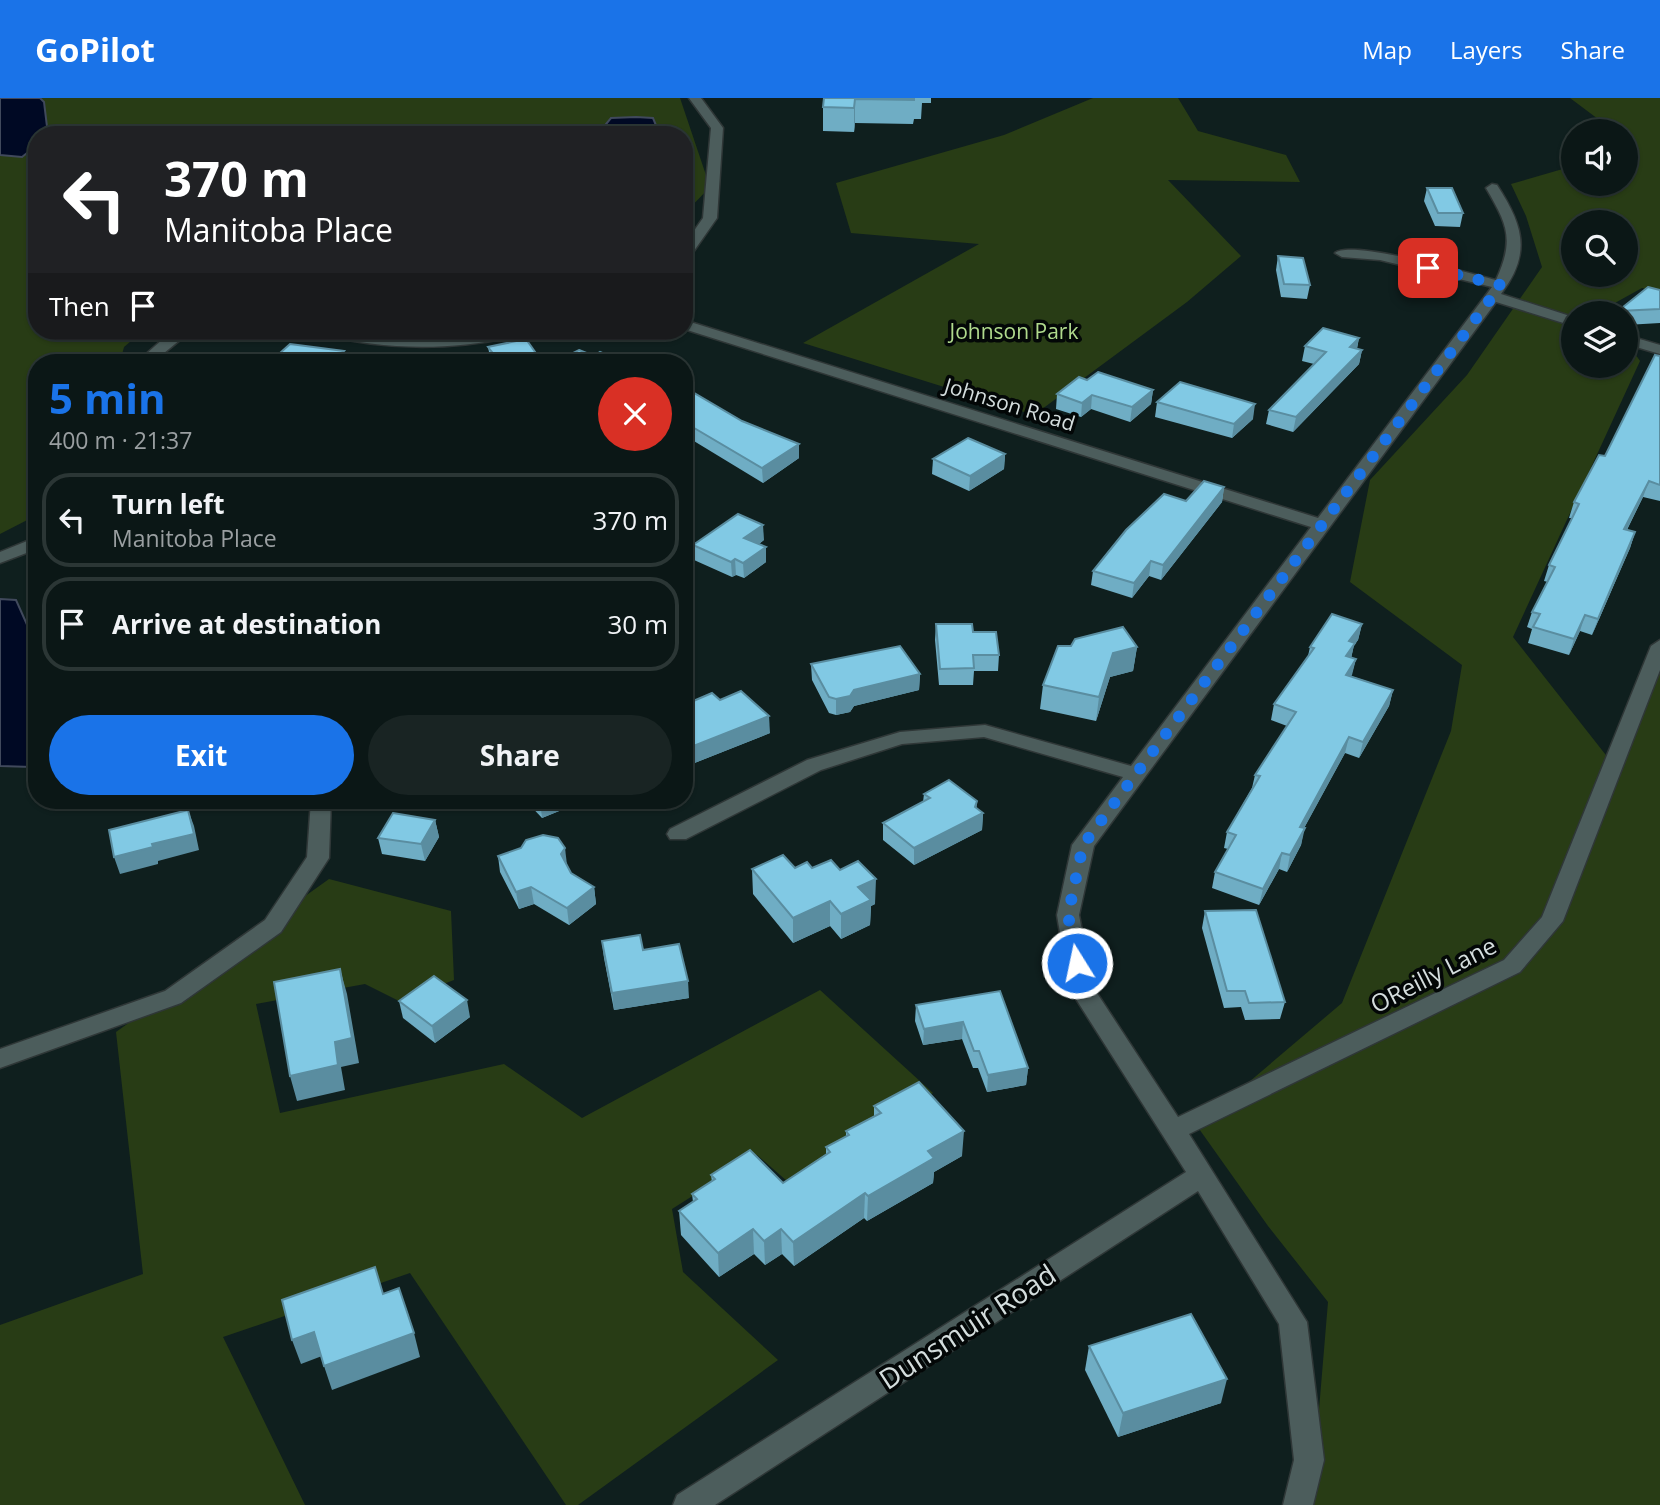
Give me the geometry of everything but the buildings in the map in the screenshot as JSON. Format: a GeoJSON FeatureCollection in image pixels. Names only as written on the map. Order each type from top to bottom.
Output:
{"type":"FeatureCollection","features":[{"type":"Feature","properties":{"kind":"street"},"geometry":{"type":"LineString","coordinates":[[693,242],[710,218],[716,128],[695,98]]}},
{"type":"Feature","properties":{"kind":"street"},"geometry":{"type":"LineString","coordinates":[[1298,1505],[1309,1460],[1293,1322],[1081,988],[1068,915],[1083,845],[1497,290],[1516,255],[1513,223],[1492,188]]}},
{"type":"Feature","properties":{"kind":"street"},"geometry":{"type":"LineString","coordinates":[[1342,253],[1380,256],[1497,290],[1561,317]]}},
{"type":"Feature","properties":{"kind":"street","name":"Johnson Road"},"geometry":{"type":"LineString","coordinates":[[693,327],[1323,525]]}},
{"type":"Feature","properties":{"kind":"street"},"geometry":{"type":"LineString","coordinates":[[153,354],[169,340]]}},
{"type":"Feature","properties":{"kind":"street"},"geometry":{"type":"LineString","coordinates":[[367,340],[445,345],[472,340]]}},
{"type":"Feature","properties":{"kind":"street"},"geometry":{"type":"LineString","coordinates":[[1638,343],[1660,350]]}},
{"type":"Feature","properties":{"kind":"street"},"geometry":{"type":"LineString","coordinates":[[0,558],[28,546]]}},
{"type":"Feature","properties":{"kind":"street","name":"OReilly Lane"},"geometry":{"type":"LineString","coordinates":[[1172,1131],[1512,966],[1552,920],[1660,646]]}},
{"type":"Feature","properties":{"kind":"street"},"geometry":{"type":"LineString","coordinates":[[678,834],[814,765],[900,738],[985,731],[1136,774]]}},
{"type":"Feature","properties":{"kind":"street"},"geometry":{"type":"LineString","coordinates":[[0,1059],[173,997],[273,926],[318,858],[321,809]]}},
{"type":"Feature","properties":{"kind":"street","name":"Dunsmuir Road"},"geometry":{"type":"LineString","coordinates":[[688,1505],[1202,1175]]}},
{"type":"Feature","properties":{"kind":"green space"},"geometry":{"type":"Polygon","coordinates":[[[0,98],[680,98],[689,126],[28,126],[28,340],[132,340],[124,347],[122,354],[28,354],[28,520],[0,534],[0,98]]]}},
{"type":"Feature","properties":{"kind":"green space","name":"Johnson Park"},"geometry":{"type":"Polygon","coordinates":[[[1093,98],[1178,98],[1198,131],[1286,155],[1300,182],[1168,180],[1241,256],[1187,302],[1034,415],[803,343],[979,244],[851,233],[836,183],[1004,135],[1093,98]]]}},
{"type":"Feature","properties":{"kind":"green space"},"geometry":{"type":"Polygon","coordinates":[[[1570,98],[1660,98],[1660,292],[1642,288],[1618,301],[1561,301],[1561,378],[1632,378],[1513,637],[1609,759],[1660,642],[1660,1505],[1311,1505],[1328,1302],[1268,1226],[1197,1126],[1342,1003],[1451,731],[1462,665],[1350,582],[1370,480],[1467,375],[1542,267],[1526,216],[1511,184],[1561,169],[1561,196],[1638,196],[1638,119],[1598,119],[1570,98]]]}},
{"type":"Feature","properties":{"kind":"green space"},"geometry":{"type":"Polygon","coordinates":[[[693,137],[710,187],[693,205],[693,137]]]}},
{"type":"Feature","properties":{"kind":"green space"},"geometry":{"type":"Polygon","coordinates":[[[329,879],[451,911],[454,980],[399,1001],[365,984],[256,1004],[280,1113],[504,1064],[582,1118],[820,990],[933,1093],[788,1182],[757,1155],[672,1209],[683,1272],[778,1360],[578,1505],[566,1505],[410,1273],[223,1337],[305,1505],[0,1505],[0,1325],[143,1274],[116,1032],[329,879]]]}},
{"type":"Feature","properties":{"kind":"water"},"geometry":{"type":"Polygon","coordinates":[[[0,98],[40,98],[44,102],[47,126],[28,126],[28,152],[22,157],[0,155],[0,98]]]}},
{"type":"Feature","properties":{"kind":"water"},"geometry":{"type":"Polygon","coordinates":[[[611,118],[653,118],[656,126],[604,126],[611,118]]]}},
{"type":"Feature","properties":{"kind":"water"},"geometry":{"type":"Polygon","coordinates":[[[0,599],[16,600],[28,627],[28,767],[0,766],[0,599]]]}},
{"type":"Feature","properties":{"kind":"route"},"geometry":{"type":"LineString","coordinates":[[1077,963],[1068,915],[1083,845],[1501,285],[1428,268]]}}]}
